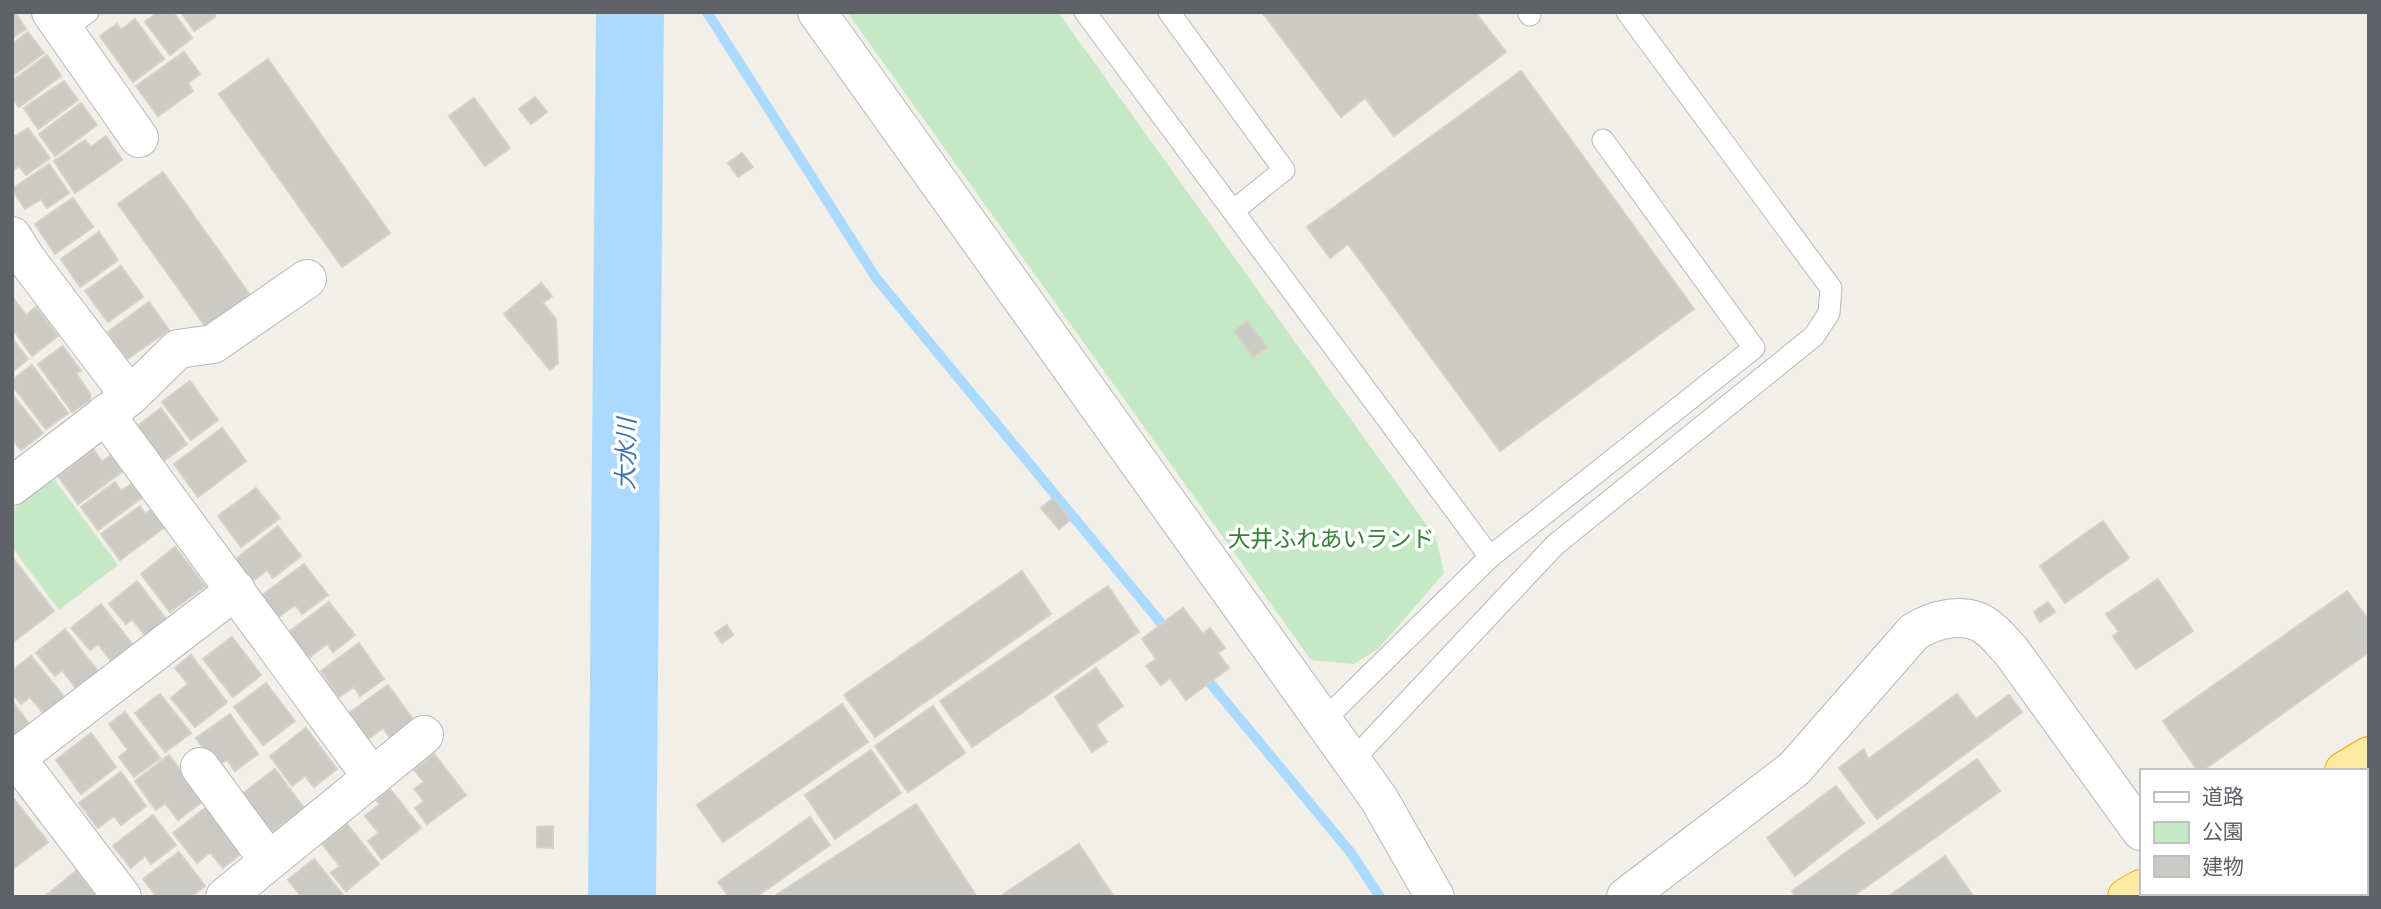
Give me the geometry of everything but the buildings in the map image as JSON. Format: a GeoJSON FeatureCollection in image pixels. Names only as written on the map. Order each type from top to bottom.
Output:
{"type":"FeatureCollection","features":[{"type":"Feature","properties":{"kind":"highway"},"geometry":{"type":"LineString","coordinates":[[2347,769],[2369,756]]}},
{"type":"Feature","properties":{"kind":"street"},"geometry":{"type":"LineString","coordinates":[[817,12],[1379,799],[1435,897]]}},
{"type":"Feature","properties":{"kind":"street"},"geometry":{"type":"LineString","coordinates":[[67,18],[139,138]]}},
{"type":"Feature","properties":{"kind":"street"},"geometry":{"type":"LineString","coordinates":[[17,256],[118,405],[236,590],[372,777]]}},
{"type":"Feature","properties":{"kind":"street"},"geometry":{"type":"LineString","coordinates":[[12,486],[118,405],[178,349],[213,344],[307,279]]}},
{"type":"Feature","properties":{"kind":"street"},"geometry":{"type":"LineString","coordinates":[[122,897],[14,759],[236,590]]}},
{"type":"Feature","properties":{"kind":"street"},"geometry":{"type":"LineString","coordinates":[[1626,897],[1794,769],[1914,632],[1928,623],[1958,618],[1986,625],[2011,651],[2140,830]]}},
{"type":"Feature","properties":{"kind":"street"},"geometry":{"type":"LineString","coordinates":[[225,897],[424,736]]}},
{"type":"Feature","properties":{"kind":"street"},"geometry":{"type":"LineString","coordinates":[[200,767],[269,861]]}},
{"type":"Feature","properties":{"kind":"lane"},"geometry":{"type":"LineString","coordinates":[[1085,12],[1490,557]]}},
{"type":"Feature","properties":{"kind":"lane"},"geometry":{"type":"LineString","coordinates":[[1169,12],[1284,170],[1233,211]]}},
{"type":"Feature","properties":{"kind":"lane"},"geometry":{"type":"LineString","coordinates":[[1352,761],[1555,545],[1814,336],[1829,313],[1831,288],[1628,12]]}},
{"type":"Feature","properties":{"kind":"lane"},"geometry":{"type":"LineString","coordinates":[[1324,721],[1490,557],[1754,348],[1603,140]]}},
{"type":"Feature","properties":{"kind":"green space","name":"大井ふれあいランド"},"geometry":{"type":"Polygon","coordinates":[[[847,12],[1058,12],[1436,538],[1444,573],[1379,648],[1354,664],[1311,660],[847,12]]]}},
{"type":"Feature","properties":{"kind":"green space"},"geometry":{"type":"Polygon","coordinates":[[[54,479],[118,565],[59,610],[12,547],[12,510],[54,479]]]}},
{"type":"Feature","properties":{"kind":"waterway","name":"大水川"},"geometry":{"type":"LineString","coordinates":[[622,897],[630,12]]}},
{"type":"Feature","properties":{"kind":"waterway"},"geometry":{"type":"LineString","coordinates":[[707,12],[876,278],[1171,635]]}},
{"type":"Feature","properties":{"kind":"waterway"},"geometry":{"type":"LineString","coordinates":[[1201,672],[1351,853],[1380,897]]}}]}
